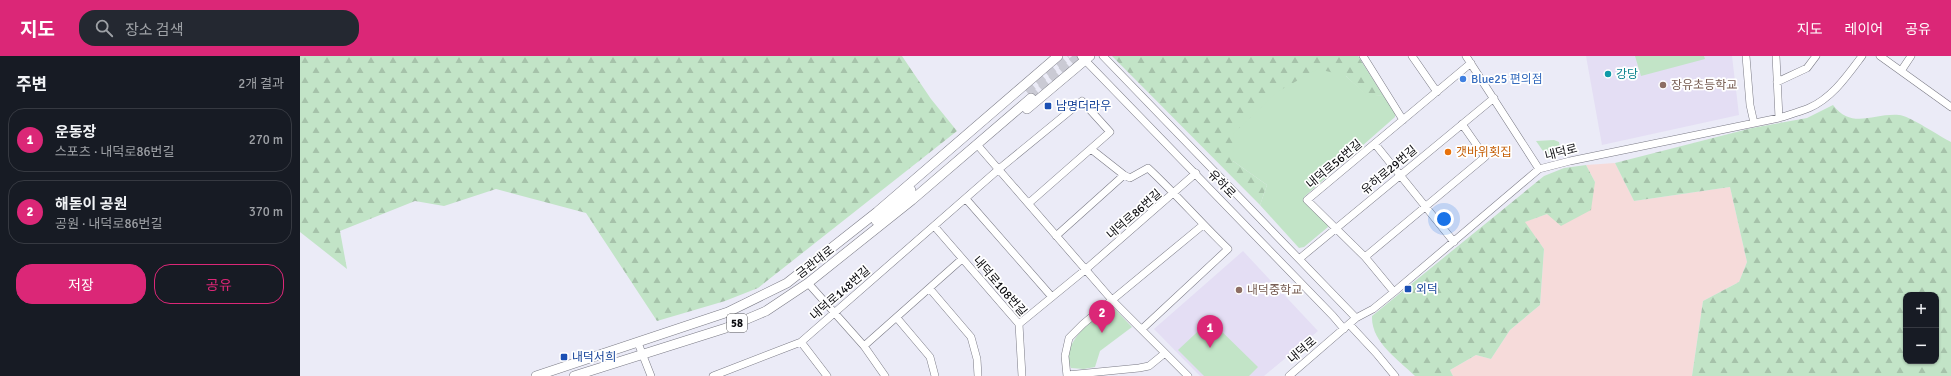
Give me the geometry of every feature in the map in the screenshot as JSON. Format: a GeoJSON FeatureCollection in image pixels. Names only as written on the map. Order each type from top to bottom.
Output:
{"type":"FeatureCollection","features":[{"type":"Feature","properties":{"kind":"main road"},"geometry":{"type":"LineString","coordinates":[[536,376],[658,337],[728,312],[787,283],[877,212],[1058,56]]}},
{"type":"Feature","properties":{"kind":"main road"},"geometry":{"type":"LineString","coordinates":[[878,226],[917,201],[1085,57]]}},
{"type":"Feature","properties":{"kind":"main road","name":"금관대로"},"geometry":{"type":"LineString","coordinates":[[574,376],[726,328],[766,311],[808,283],[878,226],[1028,95],[831,258],[787,283]]}},
{"type":"Feature","properties":{"kind":"street","name":"유하로"},"geometry":{"type":"LineString","coordinates":[[1103,56],[1356,318]]}},
{"type":"Feature","properties":{"kind":"street"},"geometry":{"type":"LineString","coordinates":[[1363,56],[1403,120]]}},
{"type":"Feature","properties":{"kind":"street"},"geometry":{"type":"LineString","coordinates":[[1412,56],[1437,92]]}},
{"type":"Feature","properties":{"kind":"street"},"geometry":{"type":"LineString","coordinates":[[1466,56],[1539,169]]}},
{"type":"Feature","properties":{"kind":"street"},"geometry":{"type":"LineString","coordinates":[[1746,56],[1750,105],[1754,123]]}},
{"type":"Feature","properties":{"kind":"street"},"geometry":{"type":"LineString","coordinates":[[1776,56],[1779,118]]}},
{"type":"Feature","properties":{"kind":"street"},"geometry":{"type":"LineString","coordinates":[[1777,82],[1807,68],[1816,56]]}},
{"type":"Feature","properties":{"kind":"street","name":"내덕로"},"geometry":{"type":"LineString","coordinates":[[1289,376],[1356,318],[1373,309],[1394,292],[1539,169],[1570,161],[1779,118],[1810,108],[1831,93],[1848,76],[1862,56]]}},
{"type":"Feature","properties":{"kind":"street"},"geometry":{"type":"LineString","coordinates":[[1880,56],[1951,107]]}},
{"type":"Feature","properties":{"kind":"street"},"geometry":{"type":"LineString","coordinates":[[1901,71],[1911,56]]}},
{"type":"Feature","properties":{"kind":"street","name":"유하로"},"geometry":{"type":"LineString","coordinates":[[1085,57],[1333,316],[1376,353],[1395,376]]}},
{"type":"Feature","properties":{"kind":"street","name":"내덕로56번길"},"geometry":{"type":"LineString","coordinates":[[1336,229],[1307,200],[1471,63]]}},
{"type":"Feature","properties":{"kind":"street","name":"유하로29번길"},"geometry":{"type":"LineString","coordinates":[[1299,259],[1494,98]]}},
{"type":"Feature","properties":{"kind":"street","name":"내덕로148번길"},"geometry":{"type":"LineString","coordinates":[[712,376],[801,342],[834,312],[935,227],[999,169],[1082,101],[1110,132],[1091,150]]}},
{"type":"Feature","properties":{"kind":"street"},"geometry":{"type":"LineString","coordinates":[[1365,257],[1485,157],[1462,124]]}},
{"type":"Feature","properties":{"kind":"street","name":"내덕로56번길"},"geometry":{"type":"LineString","coordinates":[[1375,144],[1454,242]]}},
{"type":"Feature","properties":{"kind":"street"},"geometry":{"type":"LineString","coordinates":[[980,148],[1112,300],[1188,376]]}},
{"type":"Feature","properties":{"kind":"street"},"geometry":{"type":"LineString","coordinates":[[1029,203],[1091,150],[1130,178],[1148,168],[1228,250],[1142,329]]}},
{"type":"Feature","properties":{"kind":"street","name":"내덕로86번길"},"geometry":{"type":"LineString","coordinates":[[1019,324],[1085,270],[1196,173]]}},
{"type":"Feature","properties":{"kind":"street"},"geometry":{"type":"LineString","coordinates":[[1056,236],[1124,175]]}},
{"type":"Feature","properties":{"kind":"street"},"geometry":{"type":"LineString","coordinates":[[966,199],[1052,297]]}},
{"type":"Feature","properties":{"kind":"street"},"geometry":{"type":"LineString","coordinates":[[1165,353],[1148,366],[1067,376],[1066,356],[1069,338],[1112,300],[1203,225]]}},
{"type":"Feature","properties":{"kind":"street","name":"내덕로108번길"},"geometry":{"type":"LineString","coordinates":[[935,227],[1019,324],[1022,376]]}},
{"type":"Feature","properties":{"kind":"street"},"geometry":{"type":"LineString","coordinates":[[1336,229],[1365,257],[1394,292]]}},
{"type":"Feature","properties":{"kind":"street","name":"내덕로108번길"},"geometry":{"type":"LineString","coordinates":[[864,346],[962,259]]}},
{"type":"Feature","properties":{"kind":"street"},"geometry":{"type":"LineString","coordinates":[[808,283],[864,346],[885,376]]}},
{"type":"Feature","properties":{"kind":"street"},"geometry":{"type":"LineString","coordinates":[[930,289],[971,337],[978,358],[978,376]]}},
{"type":"Feature","properties":{"kind":"street"},"geometry":{"type":"LineString","coordinates":[[897,318],[930,357],[935,376]]}},
{"type":"Feature","properties":{"kind":"street"},"geometry":{"type":"LineString","coordinates":[[801,342],[827,376]]}},
{"type":"Feature","properties":{"kind":"street"},"geometry":{"type":"LineString","coordinates":[[638,343],[641,355],[651,376]]}},
{"type":"Feature","properties":{"kind":"shaded area","name":"장유초등학교"},"geometry":{"type":"Polygon","coordinates":[[[1586,56],[1732,56],[1739,115],[1602,145],[1586,56]]]}},
{"type":"Feature","properties":{"kind":"shaded area"},"geometry":{"type":"Polygon","coordinates":[[[1615,163],[1634,201],[1730,187],[1747,262],[1739,282],[1703,301],[1692,376],[1453,376],[1450,370],[1476,355],[1491,359],[1510,330],[1540,305],[1544,249],[1524,222],[1547,214],[1595,182],[1586,165],[1615,163]]]}},
{"type":"Feature","properties":{"kind":"shaded area","name":"내덕중학교"},"geometry":{"type":"Polygon","coordinates":[[[1243,251],[1318,331],[1264,376],[1200,376],[1154,329],[1243,251]]]}},
{"type":"Feature","properties":{"kind":"green space"},"geometry":{"type":"Polygon","coordinates":[[[300,56],[902,56],[931,99],[957,131],[758,288],[725,301],[657,321],[586,213],[496,189],[444,206],[415,201],[340,231],[347,269],[300,232],[300,56]]]}},
{"type":"Feature","properties":{"kind":"green space"},"geometry":{"type":"Polygon","coordinates":[[[1112,56],[1358,56],[1383,95],[1368,97],[1346,76],[1233,161],[1267,185],[1260,205],[1112,56]]]}},
{"type":"Feature","properties":{"kind":"green space"},"geometry":{"type":"Polygon","coordinates":[[[1635,56],[1704,56],[1705,59],[1641,76],[1635,56]]]}},
{"type":"Feature","properties":{"kind":"green space"},"geometry":{"type":"Polygon","coordinates":[[[1318,69],[1346,76],[1368,96],[1383,95],[1395,112],[1395,117],[1304,197],[1328,227],[1304,247],[1299,248],[1260,205],[1267,185],[1233,161],[1234,133],[1277,92],[1318,69]]]}},
{"type":"Feature","properties":{"kind":"green space"},"geometry":{"type":"Polygon","coordinates":[[[1833,105],[1840,113],[1855,119],[1889,115],[1903,116],[1917,122],[1951,142],[1951,376],[1692,376],[1703,301],[1739,282],[1747,262],[1730,187],[1634,201],[1615,163],[1752,128],[1807,118],[1833,105]]]}},
{"type":"Feature","properties":{"kind":"green space"},"geometry":{"type":"Polygon","coordinates":[[[1554,140],[1559,142],[1561,154],[1556,156],[1546,154],[1536,141],[1554,140]]]}},
{"type":"Feature","properties":{"kind":"green space"},"geometry":{"type":"Polygon","coordinates":[[[1586,165],[1595,182],[1591,210],[1561,226],[1547,214],[1525,222],[1544,249],[1540,305],[1510,330],[1491,359],[1476,355],[1450,370],[1453,376],[1415,376],[1381,342],[1376,334],[1372,316],[1544,176],[1564,168],[1586,165]]]}},
{"type":"Feature","properties":{"kind":"green space"},"geometry":{"type":"Polygon","coordinates":[[[1111,305],[1132,327],[1100,351],[1095,367],[1084,369],[1071,368],[1069,358],[1070,349],[1074,341],[1080,332],[1111,305]]]}},
{"type":"Feature","properties":{"kind":"green space"},"geometry":{"type":"Polygon","coordinates":[[[1210,320],[1258,367],[1249,376],[1204,376],[1178,350],[1210,320]]]}},
{"type":"Feature","properties":{"kind":"tunnel"},"geometry":{"type":"LineString","coordinates":[[1026,91],[1068,56]]}},
{"type":"Feature","properties":{"kind":"tunnel"},"geometry":{"type":"LineString","coordinates":[[1031,98],[1079,56]]}},
{"type":"Feature","properties":{"kind":"place","name":"강당"},"geometry":{"type":"Point","coordinates":[1608,74]}},
{"type":"Feature","properties":{"kind":"place","name":"Blue25 편의점"},"geometry":{"type":"Point","coordinates":[1463,79]}},
{"type":"Feature","properties":{"kind":"place","name":"장유초등학교"},"geometry":{"type":"Point","coordinates":[1663,85]}},
{"type":"Feature","properties":{"kind":"place","name":"남명더라우"},"geometry":{"type":"Point","coordinates":[1048,106]}},
{"type":"Feature","properties":{"kind":"place","name":"갯바위횟집"},"geometry":{"type":"Point","coordinates":[1448,152]}},
{"type":"Feature","properties":{"kind":"place","name":"외덕"},"geometry":{"type":"Point","coordinates":[1408,289]}},
{"type":"Feature","properties":{"kind":"place","name":"내덕중학교"},"geometry":{"type":"Point","coordinates":[1239,290]}},
{"type":"Feature","properties":{"kind":"place","name":"해돋이 공원"},"geometry":{"type":"Point","coordinates":[1102,333]}},
{"type":"Feature","properties":{"kind":"place","name":"운동장"},"geometry":{"type":"Point","coordinates":[1210,348]}},
{"type":"Feature","properties":{"kind":"place","name":"내덕서희"},"geometry":{"type":"Point","coordinates":[564,357]}}]}
